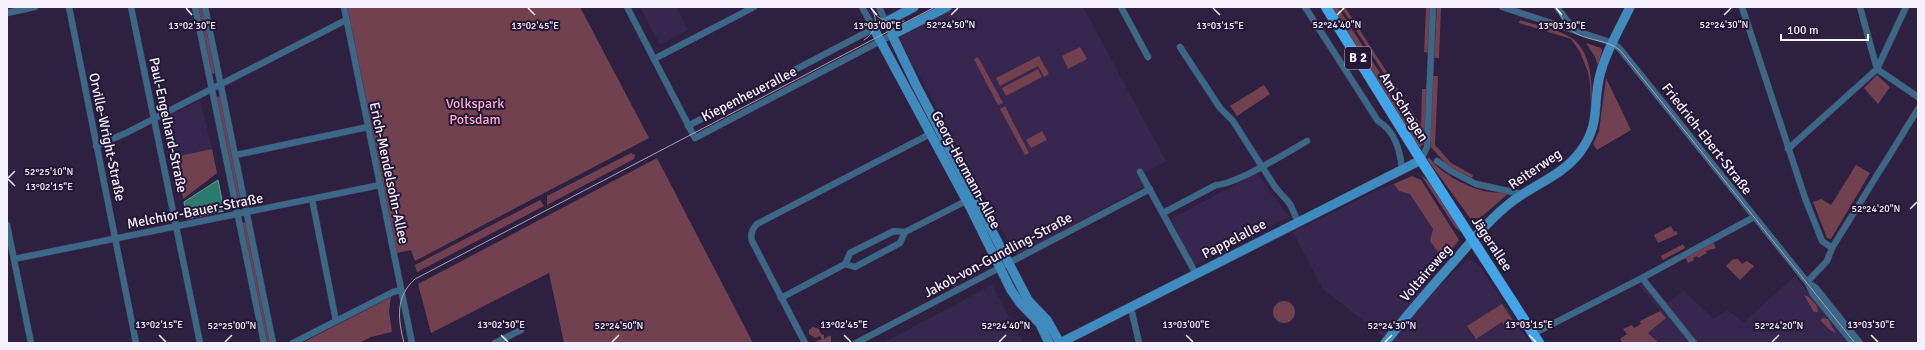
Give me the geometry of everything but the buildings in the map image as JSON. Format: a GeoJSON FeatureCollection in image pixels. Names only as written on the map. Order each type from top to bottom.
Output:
{"type":"FeatureCollection","features":[{"type":"Feature","properties":{"kind":"main road","name":"Am Schragen"},"geometry":{"type":"LineString","coordinates":[[1326,7],[1421,160]]}},
{"type":"Feature","properties":{"kind":"main road","name":"Jägerallee"},"geometry":{"type":"LineString","coordinates":[[1421,160],[1539,343]]}},
{"type":"Feature","properties":{"kind":"street"},"geometry":{"type":"LineString","coordinates":[[7,12],[35,7]]}},
{"type":"Feature","properties":{"kind":"street","name":"Orville-Wright-Straße"},"geometry":{"type":"LineString","coordinates":[[68,7],[136,343]]}},
{"type":"Feature","properties":{"kind":"street","name":"Paul-Engelhard-Straße"},"geometry":{"type":"LineString","coordinates":[[131,7],[200,343]]}},
{"type":"Feature","properties":{"kind":"street"},"geometry":{"type":"LineString","coordinates":[[195,7],[264,343]]}},
{"type":"Feature","properties":{"kind":"street"},"geometry":{"type":"LineString","coordinates":[[205,7],[248,213],[272,343]]}},
{"type":"Feature","properties":{"kind":"street","name":"Erich-Mendelsohn-Allee"},"geometry":{"type":"LineString","coordinates":[[344,7],[412,343]]}},
{"type":"Feature","properties":{"kind":"street"},"geometry":{"type":"LineString","coordinates":[[627,7],[688,126]]}},
{"type":"Feature","properties":{"kind":"street"},"geometry":{"type":"LineString","coordinates":[[654,59],[754,7]]}},
{"type":"Feature","properties":{"kind":"street","name":"Georg-Hermann-Allee"},"geometry":{"type":"LineString","coordinates":[[862,7],[935,132],[1005,266],[1011,290],[1020,303],[1040,324],[1049,343]]}},
{"type":"Feature","properties":{"kind":"street","name":"Georg-Hermann-Allee"},"geometry":{"type":"LineString","coordinates":[[879,7],[966,200],[1005,266],[1028,300],[1047,320],[1060,343]]}},
{"type":"Feature","properties":{"kind":"street","name":"Kiepenheuerallee"},"geometry":{"type":"LineString","coordinates":[[914,7],[688,126],[695,138],[947,7]]}},
{"type":"Feature","properties":{"kind":"street"},"geometry":{"type":"LineString","coordinates":[[1121,7],[1148,57]]}},
{"type":"Feature","properties":{"kind":"street","name":"Am Schragen"},"geometry":{"type":"LineString","coordinates":[[1305,7],[1378,121],[1385,125],[1398,145],[1402,169]]}},
{"type":"Feature","properties":{"kind":"street"},"geometry":{"type":"LineString","coordinates":[[1421,160],[1427,148],[1433,7]]}},
{"type":"Feature","properties":{"kind":"street","name":"Friedrich-Ebert-Straße"},"geometry":{"type":"LineString","coordinates":[[1502,7],[1613,43],[1629,59],[1807,282],[1813,294],[1853,343]]}},
{"type":"Feature","properties":{"kind":"street"},"geometry":{"type":"LineString","coordinates":[[1557,7],[1575,31]]}},
{"type":"Feature","properties":{"kind":"street","name":"Reiterweg"},"geometry":{"type":"LineString","coordinates":[[1473,239],[1504,208],[1522,194],[1558,173],[1572,162],[1581,151],[1591,133],[1595,119],[1598,80],[1630,7]]}},
{"type":"Feature","properties":{"kind":"street"},"geometry":{"type":"LineString","coordinates":[[1742,7],[1788,149],[1822,242],[1832,248]]}},
{"type":"Feature","properties":{"kind":"street"},"geometry":{"type":"LineString","coordinates":[[1860,7],[1877,69],[1918,96]]}},
{"type":"Feature","properties":{"kind":"street"},"geometry":{"type":"LineString","coordinates":[[1788,149],[1877,69],[1906,7]]}},
{"type":"Feature","properties":{"kind":"street"},"geometry":{"type":"LineString","coordinates":[[96,146],[346,20]]}},
{"type":"Feature","properties":{"kind":"street"},"geometry":{"type":"LineString","coordinates":[[1180,47],[1220,108],[1233,121],[1274,187],[1290,204],[1298,222]]}},
{"type":"Feature","properties":{"kind":"street"},"geometry":{"type":"LineString","coordinates":[[1807,282],[1827,261],[1832,248],[1918,108]]}},
{"type":"Feature","properties":{"kind":"street"},"geometry":{"type":"LineString","coordinates":[[236,155],[368,127]]}},
{"type":"Feature","properties":{"kind":"street"},"geometry":{"type":"LineString","coordinates":[[805,343],[752,241],[751,233],[757,224],[935,132]]}},
{"type":"Feature","properties":{"kind":"street"},"geometry":{"type":"LineString","coordinates":[[1163,213],[1216,185],[1225,185],[1262,167],[1308,141]]}},
{"type":"Feature","properties":{"kind":"street","name":"Pappelallee"},"geometry":{"type":"LineString","coordinates":[[1060,343],[1421,160]]}},
{"type":"Feature","properties":{"kind":"street"},"geometry":{"type":"LineString","coordinates":[[1437,161],[1451,171],[1476,184],[1522,194]]}},
{"type":"Feature","properties":{"kind":"street"},"geometry":{"type":"LineString","coordinates":[[1140,172],[1196,274]]}},
{"type":"Feature","properties":{"kind":"street","name":"Melchior-Bauer-Straße"},"geometry":{"type":"LineString","coordinates":[[14,259],[248,213],[380,185]]}},
{"type":"Feature","properties":{"kind":"street","name":"Jakob-von-Gundling-Straße"},"geometry":{"type":"LineString","coordinates":[[856,343],[1150,190]]}},
{"type":"Feature","properties":{"kind":"street"},"geometry":{"type":"LineString","coordinates":[[312,199],[336,321]]}},
{"type":"Feature","properties":{"kind":"street"},"geometry":{"type":"LineString","coordinates":[[845,264],[855,267],[900,243],[905,232],[966,200]]}},
{"type":"Feature","properties":{"kind":"street"},"geometry":{"type":"LineString","coordinates":[[1533,334],[1642,278],[1754,217]]}},
{"type":"Feature","properties":{"kind":"street"},"geometry":{"type":"LineString","coordinates":[[7,224],[31,343]]}},
{"type":"Feature","properties":{"kind":"street"},"geometry":{"type":"LineString","coordinates":[[781,298],[845,264],[850,253],[894,230],[905,232]]}},
{"type":"Feature","properties":{"kind":"street","name":"Voltaireweg"},"geometry":{"type":"LineString","coordinates":[[1385,343],[1473,239]]}},
{"type":"Feature","properties":{"kind":"street"},"geometry":{"type":"LineString","coordinates":[[1642,278],[1694,343]]}},
{"type":"Feature","properties":{"kind":"street","name":"Friedrich-Ebert-Straße"},"geometry":{"type":"LineString","coordinates":[[1807,282],[1816,288],[1860,343]]}},
{"type":"Feature","properties":{"kind":"street"},"geometry":{"type":"LineString","coordinates":[[293,343],[394,292],[401,290]]}},
{"type":"Feature","properties":{"kind":"street"},"geometry":{"type":"LineString","coordinates":[[1131,308],[1139,343]]}},
{"type":"Feature","properties":{"kind":"street"},"geometry":{"type":"LineString","coordinates":[[495,343],[507,340],[521,330]]}},
{"type":"Feature","properties":{"kind":"shaded area"},"geometry":{"type":"Polygon","coordinates":[[[640,7],[676,7],[688,30],[660,45],[640,7]]]}},
{"type":"Feature","properties":{"kind":"shaded area"},"geometry":{"type":"Polygon","coordinates":[[[956,7],[1083,7],[1166,161],[1140,175],[1145,186],[1016,256],[899,38],[956,7]]]}},
{"type":"Feature","properties":{"kind":"shaded area"},"geometry":{"type":"Polygon","coordinates":[[[200,100],[212,149],[174,157],[168,117],[200,100]]]}},
{"type":"Feature","properties":{"kind":"shaded area"},"geometry":{"type":"Polygon","coordinates":[[[1257,173],[1289,217],[1194,266],[1171,219],[1257,173]]]}},
{"type":"Feature","properties":{"kind":"shaded area"},"geometry":{"type":"Polygon","coordinates":[[[1410,177],[1415,177],[1421,180],[1460,241],[1384,337],[1323,289],[1293,232],[1376,191],[1410,177]]]}},
{"type":"Feature","properties":{"kind":"shaded area"},"geometry":{"type":"Polygon","coordinates":[[[218,180],[224,211],[187,219],[184,202],[218,180]]]}},
{"type":"Feature","properties":{"kind":"shaded area"},"geometry":{"type":"Polygon","coordinates":[[[1472,260],[1479,265],[1531,343],[1390,343],[1427,299],[1464,262],[1472,260]]]}},
{"type":"Feature","properties":{"kind":"shaded area"},"geometry":{"type":"Polygon","coordinates":[[[1795,276],[1850,343],[1659,343],[1648,333],[1666,318],[1639,285],[1647,281],[1665,304],[1684,291],[1714,319],[1727,310],[1744,322],[1795,276]]]}},
{"type":"Feature","properties":{"kind":"shaded area"},"geometry":{"type":"Polygon","coordinates":[[[992,285],[1023,343],[883,343],[992,285]]]}},
{"type":"Feature","properties":{"kind":"green space"},"geometry":{"type":"Polygon","coordinates":[[[197,7],[202,7],[216,73],[210,74],[197,7]]]}},
{"type":"Feature","properties":{"kind":"green space","name":"Volkspark Potsdam"},"geometry":{"type":"Polygon","coordinates":[[[347,7],[580,7],[649,138],[415,261],[411,250],[397,253],[347,7]]]}},
{"type":"Feature","properties":{"kind":"green space"},"geometry":{"type":"Polygon","coordinates":[[[1330,7],[1338,7],[1419,135],[1424,144],[1419,148],[1330,7]]]}},
{"type":"Feature","properties":{"kind":"green space"},"geometry":{"type":"Polygon","coordinates":[[[1341,7],[1345,7],[1421,125],[1422,89],[1427,89],[1425,137],[1341,7]]]}},
{"type":"Feature","properties":{"kind":"green space"},"geometry":{"type":"Polygon","coordinates":[[[1426,7],[1430,7],[1429,53],[1424,52],[1426,7]]]}},
{"type":"Feature","properties":{"kind":"green space"},"geometry":{"type":"Polygon","coordinates":[[[1437,7],[1441,7],[1439,58],[1434,58],[1437,7]]]}},
{"type":"Feature","properties":{"kind":"green space"},"geometry":{"type":"Polygon","coordinates":[[[1520,20],[1565,34],[1577,43],[1583,50],[1590,69],[1592,89],[1591,108],[1588,72],[1580,52],[1571,39],[1519,23],[1520,20]]]}},
{"type":"Feature","properties":{"kind":"green space"},"geometry":{"type":"Polygon","coordinates":[[[1586,43],[1601,48],[1602,51],[1598,66],[1595,57],[1586,43]]]}},
{"type":"Feature","properties":{"kind":"green space"},"geometry":{"type":"Polygon","coordinates":[[[1080,47],[1087,59],[1068,69],[1062,56],[1080,47]]]}},
{"type":"Feature","properties":{"kind":"green space"},"geometry":{"type":"Polygon","coordinates":[[[1039,56],[1049,74],[1044,77],[1038,66],[1000,86],[996,78],[1039,56]]]}},
{"type":"Feature","properties":{"kind":"green space"},"geometry":{"type":"Polygon","coordinates":[[[978,57],[1003,103],[998,105],[974,59],[978,57]]]}},
{"type":"Feature","properties":{"kind":"green space"},"geometry":{"type":"Polygon","coordinates":[[[1038,69],[1042,77],[1006,96],[1002,88],[1038,69]]]}},
{"type":"Feature","properties":{"kind":"green space"},"geometry":{"type":"Polygon","coordinates":[[[1877,75],[1890,87],[1878,104],[1864,88],[1877,75]]]}},
{"type":"Feature","properties":{"kind":"green space"},"geometry":{"type":"Polygon","coordinates":[[[1433,76],[1438,76],[1435,145],[1451,163],[1473,175],[1472,178],[1448,166],[1429,145],[1433,76]]]}},
{"type":"Feature","properties":{"kind":"green space"},"geometry":{"type":"Polygon","coordinates":[[[1606,78],[1631,130],[1597,150],[1593,144],[1599,131],[1606,78]]]}},
{"type":"Feature","properties":{"kind":"green space"},"geometry":{"type":"Polygon","coordinates":[[[1264,85],[1270,94],[1237,116],[1230,106],[1264,85]]]}},
{"type":"Feature","properties":{"kind":"green space"},"geometry":{"type":"Polygon","coordinates":[[[220,96],[243,207],[238,208],[216,97],[220,96]]]}},
{"type":"Feature","properties":{"kind":"green space"},"geometry":{"type":"Polygon","coordinates":[[[1005,106],[1029,153],[1025,155],[1000,109],[1005,106]]]}},
{"type":"Feature","properties":{"kind":"green space"},"geometry":{"type":"Polygon","coordinates":[[[1042,131],[1047,140],[1031,148],[1026,140],[1042,131]]]}},
{"type":"Feature","properties":{"kind":"green space"},"geometry":{"type":"Polygon","coordinates":[[[212,149],[217,173],[183,199],[174,157],[212,149]]]}},
{"type":"Feature","properties":{"kind":"green space"},"geometry":{"type":"Polygon","coordinates":[[[631,153],[635,155],[634,159],[547,205],[547,196],[631,153]]]}},
{"type":"Feature","properties":{"kind":"green space"},"geometry":{"type":"Polygon","coordinates":[[[1429,157],[1433,163],[1446,173],[1470,186],[1487,192],[1509,193],[1480,218],[1470,218],[1427,159],[1429,157]]]}},
{"type":"Feature","properties":{"kind":"green space"},"geometry":{"type":"Polygon","coordinates":[[[657,158],[753,343],[564,343],[549,273],[431,333],[418,284],[657,158]]]}},
{"type":"Feature","properties":{"kind":"green space"},"geometry":{"type":"Polygon","coordinates":[[[1856,165],[1870,173],[1831,239],[1827,238],[1813,202],[1821,199],[1831,205],[1856,165]]]}},
{"type":"Feature","properties":{"kind":"green space"},"geometry":{"type":"Polygon","coordinates":[[[1421,175],[1428,181],[1462,233],[1455,227],[1421,175]]]}},
{"type":"Feature","properties":{"kind":"green space"},"geometry":{"type":"Polygon","coordinates":[[[1412,176],[1421,180],[1459,240],[1443,259],[1430,241],[1433,229],[1410,194],[1399,191],[1394,184],[1412,176]]]}},
{"type":"Feature","properties":{"kind":"green space"},"geometry":{"type":"Polygon","coordinates":[[[540,200],[544,206],[417,272],[415,265],[540,200]]]}},
{"type":"Feature","properties":{"kind":"green space"},"geometry":{"type":"Polygon","coordinates":[[[246,222],[270,343],[265,343],[241,223],[246,222]]]}},
{"type":"Feature","properties":{"kind":"green space"},"geometry":{"type":"Polygon","coordinates":[[[1671,226],[1674,232],[1676,231],[1678,234],[1658,243],[1654,235],[1671,226]]]}},
{"type":"Feature","properties":{"kind":"green space"},"geometry":{"type":"Polygon","coordinates":[[[1713,242],[1716,248],[1706,251],[1707,253],[1698,258],[1697,256],[1693,258],[1694,260],[1688,263],[1685,257],[1713,242]]]}},
{"type":"Feature","properties":{"kind":"green space"},"geometry":{"type":"Polygon","coordinates":[[[1683,244],[1685,248],[1663,260],[1661,256],[1683,244]]]}},
{"type":"Feature","properties":{"kind":"green space"},"geometry":{"type":"Polygon","coordinates":[[[1733,259],[1738,259],[1742,264],[1747,261],[1754,266],[1740,280],[1726,266],[1733,259]]]}},
{"type":"Feature","properties":{"kind":"green space"},"geometry":{"type":"Polygon","coordinates":[[[1804,295],[1809,297],[1817,306],[1818,312],[1814,312],[1804,295]]]}},
{"type":"Feature","properties":{"kind":"green space"},"geometry":{"type":"Polygon","coordinates":[[[391,297],[389,311],[392,332],[371,337],[359,343],[302,343],[391,297]]]}},
{"type":"Feature","properties":{"kind":"green space"},"geometry":{"type":"Polygon","coordinates":[[[1284,301],[1292,304],[1295,312],[1292,320],[1284,323],[1276,320],[1273,312],[1276,304],[1284,301]]]}},
{"type":"Feature","properties":{"kind":"green space"},"geometry":{"type":"Polygon","coordinates":[[[1502,304],[1514,322],[1506,327],[1502,322],[1476,339],[1467,326],[1502,304]]]}},
{"type":"Feature","properties":{"kind":"green space"},"geometry":{"type":"Polygon","coordinates":[[[1660,311],[1666,318],[1648,333],[1659,343],[1622,343],[1620,339],[1627,334],[1623,329],[1632,325],[1634,328],[1641,324],[1640,321],[1660,311]]]}},
{"type":"Feature","properties":{"kind":"green space"},"geometry":{"type":"Polygon","coordinates":[[[1822,318],[1828,319],[1836,334],[1821,321],[1822,318]]]}},
{"type":"Feature","properties":{"kind":"green space"},"geometry":{"type":"Polygon","coordinates":[[[813,327],[819,329],[821,334],[824,335],[824,339],[831,336],[831,342],[812,343],[822,339],[820,336],[815,338],[809,334],[809,330],[813,327]]]}},
{"type":"Feature","properties":{"kind":"tram line"},"geometry":{"type":"LineString","coordinates":[[870,7],[877,16],[884,20],[889,22],[904,21]]}},
{"type":"Feature","properties":{"kind":"tram line"},"geometry":{"type":"LineString","coordinates":[[404,343],[400,325],[401,301],[404,293],[415,279],[935,7]]}},
{"type":"Feature","properties":{"kind":"tram line"},"geometry":{"type":"LineString","coordinates":[[1556,7],[1573,32],[1610,44],[1620,50],[1855,343]]}},
{"type":"Feature","properties":{"kind":"tram line"},"geometry":{"type":"LineString","coordinates":[[864,40],[873,31],[875,24],[873,11]]}}]}
